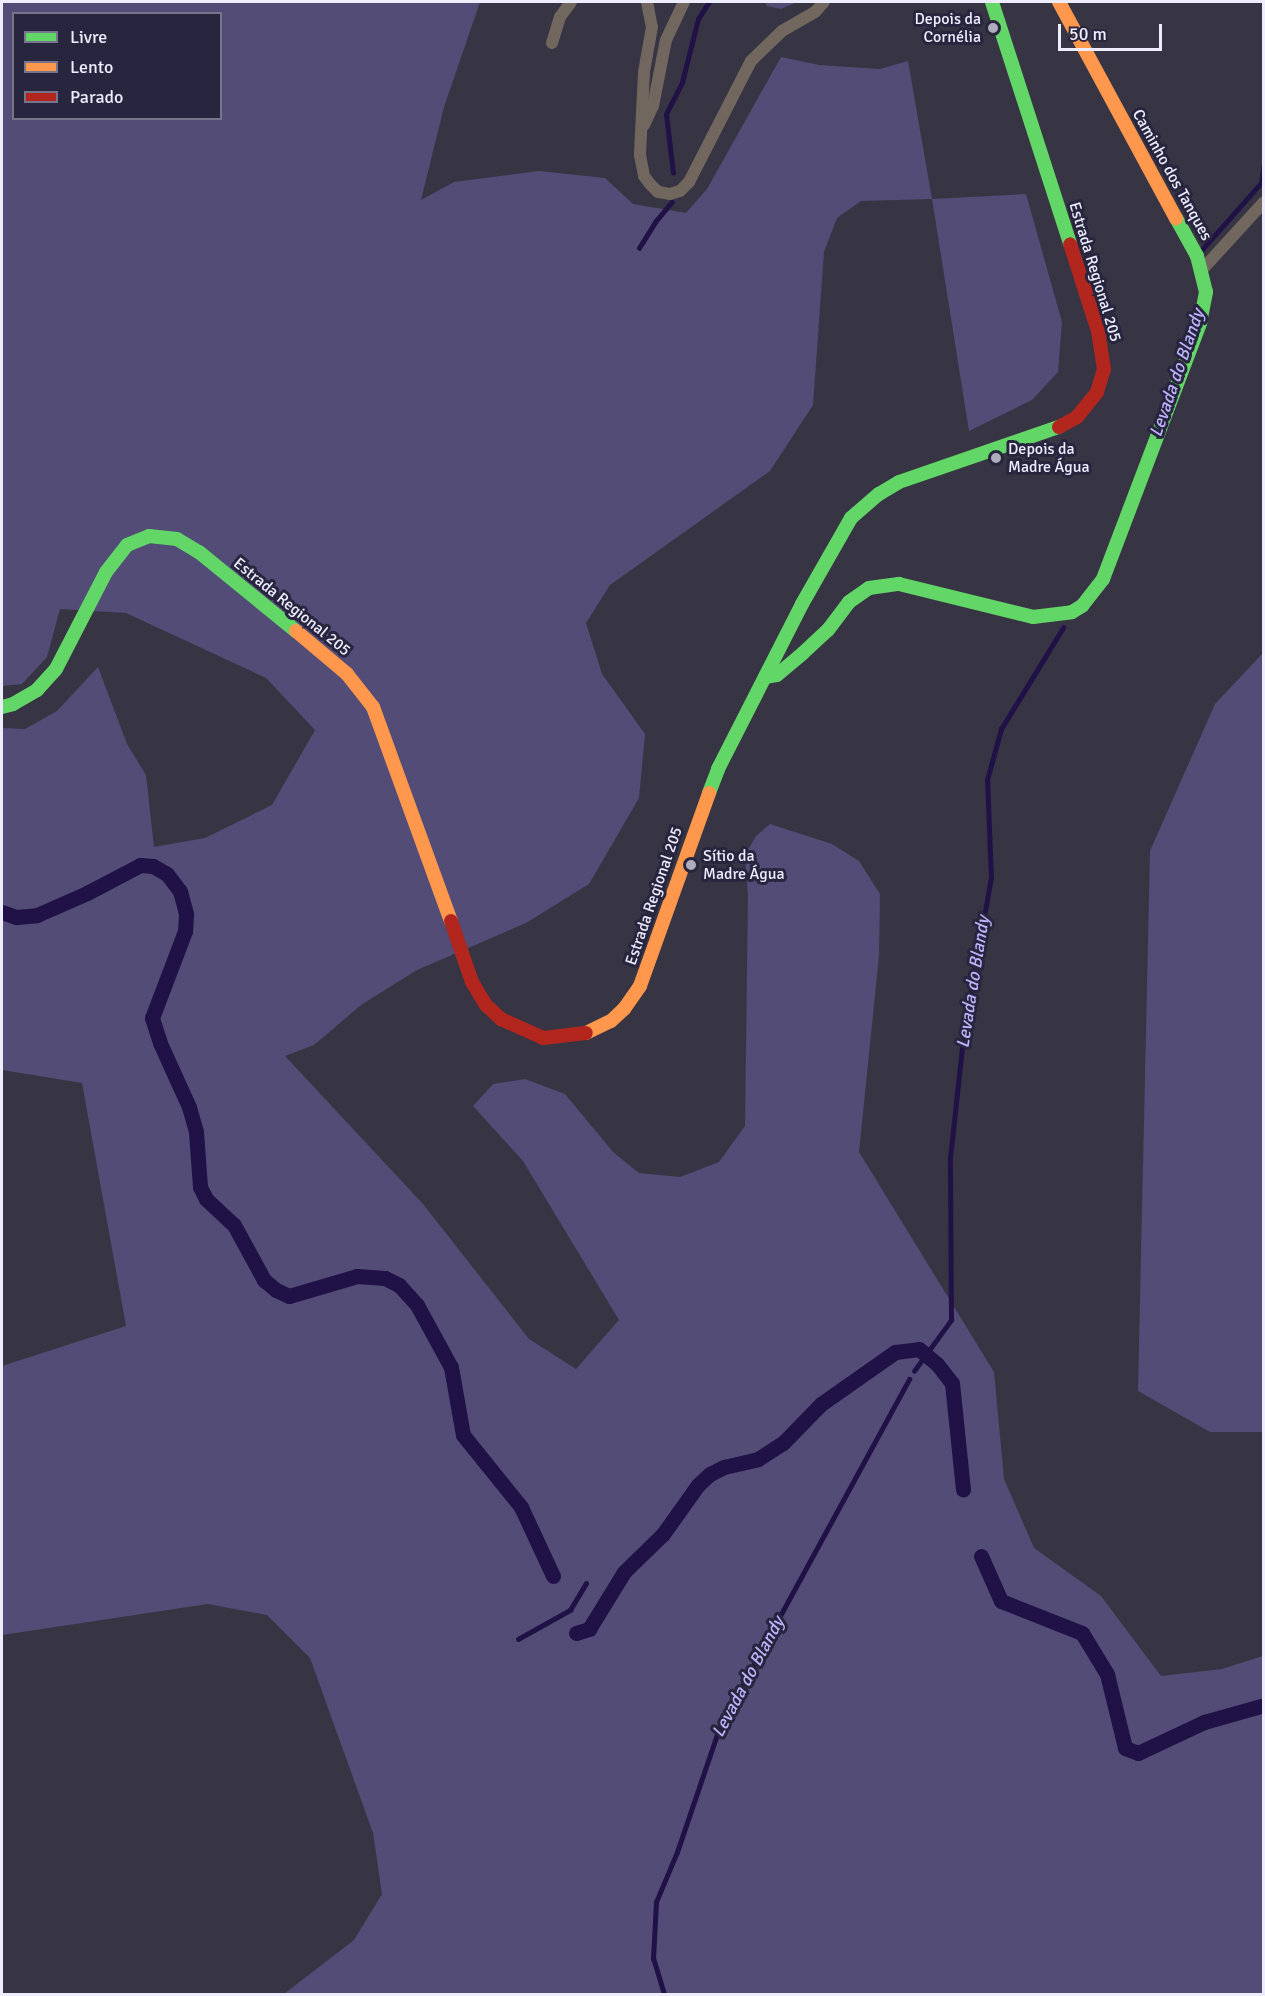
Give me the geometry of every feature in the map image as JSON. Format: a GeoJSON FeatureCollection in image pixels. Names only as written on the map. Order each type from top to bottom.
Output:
{"type":"FeatureCollection","features":[{"type":"Feature","properties":{"kind":"main road","name":"Estrada Regional 205"},"geometry":{"type":"LineString","coordinates":[[2,707],[14,704],[37,690],[56,669],[106,572],[127,545],[139,538],[165,536],[189,546],[322,652],[359,687],[373,707],[389,744],[478,993],[501,1019],[520,1030],[543,1038],[560,1038],[593,1031],[611,1021],[624,1009],[636,992],[702,806],[718,769],[840,534],[863,506],[899,482],[1060,428],[1077,417],[1097,392],[1104,369],[1098,331],[992,2]]}},
{"type":"Feature","properties":{"kind":"main road","name":"Caminho dos Tanques"},"geometry":{"type":"LineString","coordinates":[[765,677],[777,675],[803,653],[828,630],[849,602],[868,588],[899,584],[1033,617],[1072,612],[1082,606],[1103,579],[1200,323],[1206,292],[1197,256],[1059,2]]}},
{"type":"Feature","properties":{"kind":"street"},"geometry":{"type":"LineString","coordinates":[[552,43],[560,17],[572,2]]}},
{"type":"Feature","properties":{"kind":"street"},"geometry":{"type":"LineString","coordinates":[[647,2],[652,27],[644,72],[640,155],[650,184],[664,194],[680,191],[697,169],[751,61],[782,31],[815,12],[824,2]]}},
{"type":"Feature","properties":{"kind":"street"},"geometry":{"type":"LineString","coordinates":[[642,128],[653,106],[666,39],[684,2]]}},
{"type":"Feature","properties":{"kind":"street"},"geometry":{"type":"LineString","coordinates":[[1201,271],[1263,202]]}},
{"type":"Feature","properties":{"kind":"shaded area"},"geometry":{"type":"Polygon","coordinates":[[[2,2],[480,2],[444,107],[421,200],[454,182],[539,171],[605,178],[633,204],[686,213],[707,189],[781,57],[819,65],[880,69],[908,61],[932,199],[861,201],[837,218],[824,252],[813,405],[770,471],[610,585],[586,623],[602,674],[645,734],[639,798],[589,884],[526,923],[417,970],[361,1005],[314,1045],[285,1056],[423,1204],[529,1339],[576,1369],[619,1320],[523,1161],[473,1106],[493,1084],[525,1079],[565,1094],[613,1152],[639,1173],[680,1177],[719,1162],[745,1126],[748,895],[745,855],[756,836],[770,824],[832,844],[859,861],[880,894],[879,956],[859,1152],[994,1372],[1004,1479],[1034,1548],[1101,1596],[1161,1676],[1222,1669],[1263,1656],[1263,1994],[284,1994],[354,1940],[382,1894],[373,1833],[310,1658],[267,1615],[208,1604],[2,1635],[2,1366],[126,1326],[82,1083],[2,1070],[2,728],[25,729],[57,711],[98,667],[127,744],[146,775],[154,847],[205,838],[272,805],[315,730],[266,678],[126,613],[60,609],[47,657],[22,684],[2,686],[2,2]]]}},
{"type":"Feature","properties":{"kind":"shaded area"},"geometry":{"type":"Polygon","coordinates":[[[765,2],[797,2],[781,9],[767,6],[765,2]]]}},
{"type":"Feature","properties":{"kind":"shaded area"},"geometry":{"type":"Polygon","coordinates":[[[1026,194],[1062,322],[1058,372],[1032,400],[969,431],[932,199],[1026,194]]]}},
{"type":"Feature","properties":{"kind":"shaded area"},"geometry":{"type":"Polygon","coordinates":[[[1263,653],[1263,1432],[1210,1432],[1138,1391],[1150,851],[1215,704],[1263,653]]]}},
{"type":"Feature","properties":{"kind":"waterway"},"geometry":{"type":"LineString","coordinates":[[673,173],[666,114],[682,82],[698,19],[709,2]]}},
{"type":"Feature","properties":{"kind":"waterway","name":"Levada do Blandy"},"geometry":{"type":"LineString","coordinates":[[1199,253],[1261,183],[1264,164]]}},
{"type":"Feature","properties":{"kind":"waterway"},"geometry":{"type":"LineString","coordinates":[[639,248],[655,222],[672,202]]}},
{"type":"Feature","properties":{"kind":"waterway","name":"Levada do Blandy"},"geometry":{"type":"LineString","coordinates":[[930,1349],[951,1320],[950,1158],[964,1029],[991,878],[987,780],[1001,729],[1063,628]]}},
{"type":"Feature","properties":{"kind":"waterway"},"geometry":{"type":"LineString","coordinates":[[2,912],[16,917],[37,915],[87,893],[140,865],[153,866],[167,874],[180,891],[186,914],[185,931],[152,1018],[160,1043],[189,1107],[196,1132],[200,1187],[206,1199],[234,1225],[264,1280],[276,1290],[289,1296],[357,1276],[385,1278],[399,1285],[417,1305],[451,1367],[463,1435],[521,1507],[553,1576]]}},
{"type":"Feature","properties":{"kind":"waterway"},"geometry":{"type":"LineString","coordinates":[[576,1633],[589,1629],[624,1572],[663,1534],[698,1485],[710,1474],[724,1467],[758,1459],[783,1443],[821,1404],[895,1352],[919,1349],[937,1364],[952,1383],[963,1489]]}},
{"type":"Feature","properties":{"kind":"waterway","name":"Levada do Blandy"},"geometry":{"type":"LineString","coordinates":[[914,1371],[924,1357]]}},
{"type":"Feature","properties":{"kind":"waterway","name":"Levada do Blandy"},"geometry":{"type":"LineString","coordinates":[[664,1994],[653,1959],[656,1902],[677,1852],[720,1726],[909,1379]]}},
{"type":"Feature","properties":{"kind":"waterway"},"geometry":{"type":"LineString","coordinates":[[981,1556],[1001,1601],[1082,1633],[1107,1674],[1125,1748],[1138,1753],[1204,1722],[1264,1705]]}},
{"type":"Feature","properties":{"kind":"waterway"},"geometry":{"type":"LineString","coordinates":[[518,1639],[570,1610],[586,1583]]}},
{"type":"Feature","properties":{"kind":"traffic: fast"},"geometry":{"type":"LineString","coordinates":[[992,2],[1070,244]]}},
{"type":"Feature","properties":{"kind":"traffic: fast"},"geometry":{"type":"LineString","coordinates":[[765,677],[777,675],[803,653],[828,630],[849,602],[869,588],[899,584],[1033,617],[1072,612],[1082,606],[1103,579],[1200,323],[1206,292],[1197,256],[1176,218]]}},
{"type":"Feature","properties":{"kind":"traffic: fast"},"geometry":{"type":"LineString","coordinates":[[709,793],[718,769],[802,604],[851,518],[879,494],[899,482],[1059,427]]}},
{"type":"Feature","properties":{"kind":"traffic: fast"},"geometry":{"type":"LineString","coordinates":[[2,707],[13,704],[37,690],[56,669],[106,572],[127,545],[149,536],[177,539],[199,552],[296,631]]}},
{"type":"Feature","properties":{"kind":"traffic: slow"},"geometry":{"type":"LineString","coordinates":[[1059,2],[1176,218]]}},
{"type":"Feature","properties":{"kind":"traffic: slow"},"geometry":{"type":"LineString","coordinates":[[296,631],[347,674],[373,707],[451,921]]}},
{"type":"Feature","properties":{"kind":"traffic: slow"},"geometry":{"type":"LineString","coordinates":[[586,1033],[611,1021],[624,1009],[640,986],[709,793]]}},
{"type":"Feature","properties":{"kind":"traffic: jam"},"geometry":{"type":"LineString","coordinates":[[1059,427],[1077,417],[1097,392],[1104,369],[1098,331],[1070,244]]}},
{"type":"Feature","properties":{"kind":"traffic: jam"},"geometry":{"type":"LineString","coordinates":[[451,921],[472,982],[486,1005],[501,1019],[543,1038],[586,1033]]}},
{"type":"Feature","properties":{"kind":"place","name":"Depois da Cornélia"},"geometry":{"type":"Point","coordinates":[993,28]}},
{"type":"Feature","properties":{"kind":"place","name":"Depois da Madre Água"},"geometry":{"type":"Point","coordinates":[996,458]}},
{"type":"Feature","properties":{"kind":"place","name":"Sítio da Madre Água"},"geometry":{"type":"Point","coordinates":[691,865]}}]}
